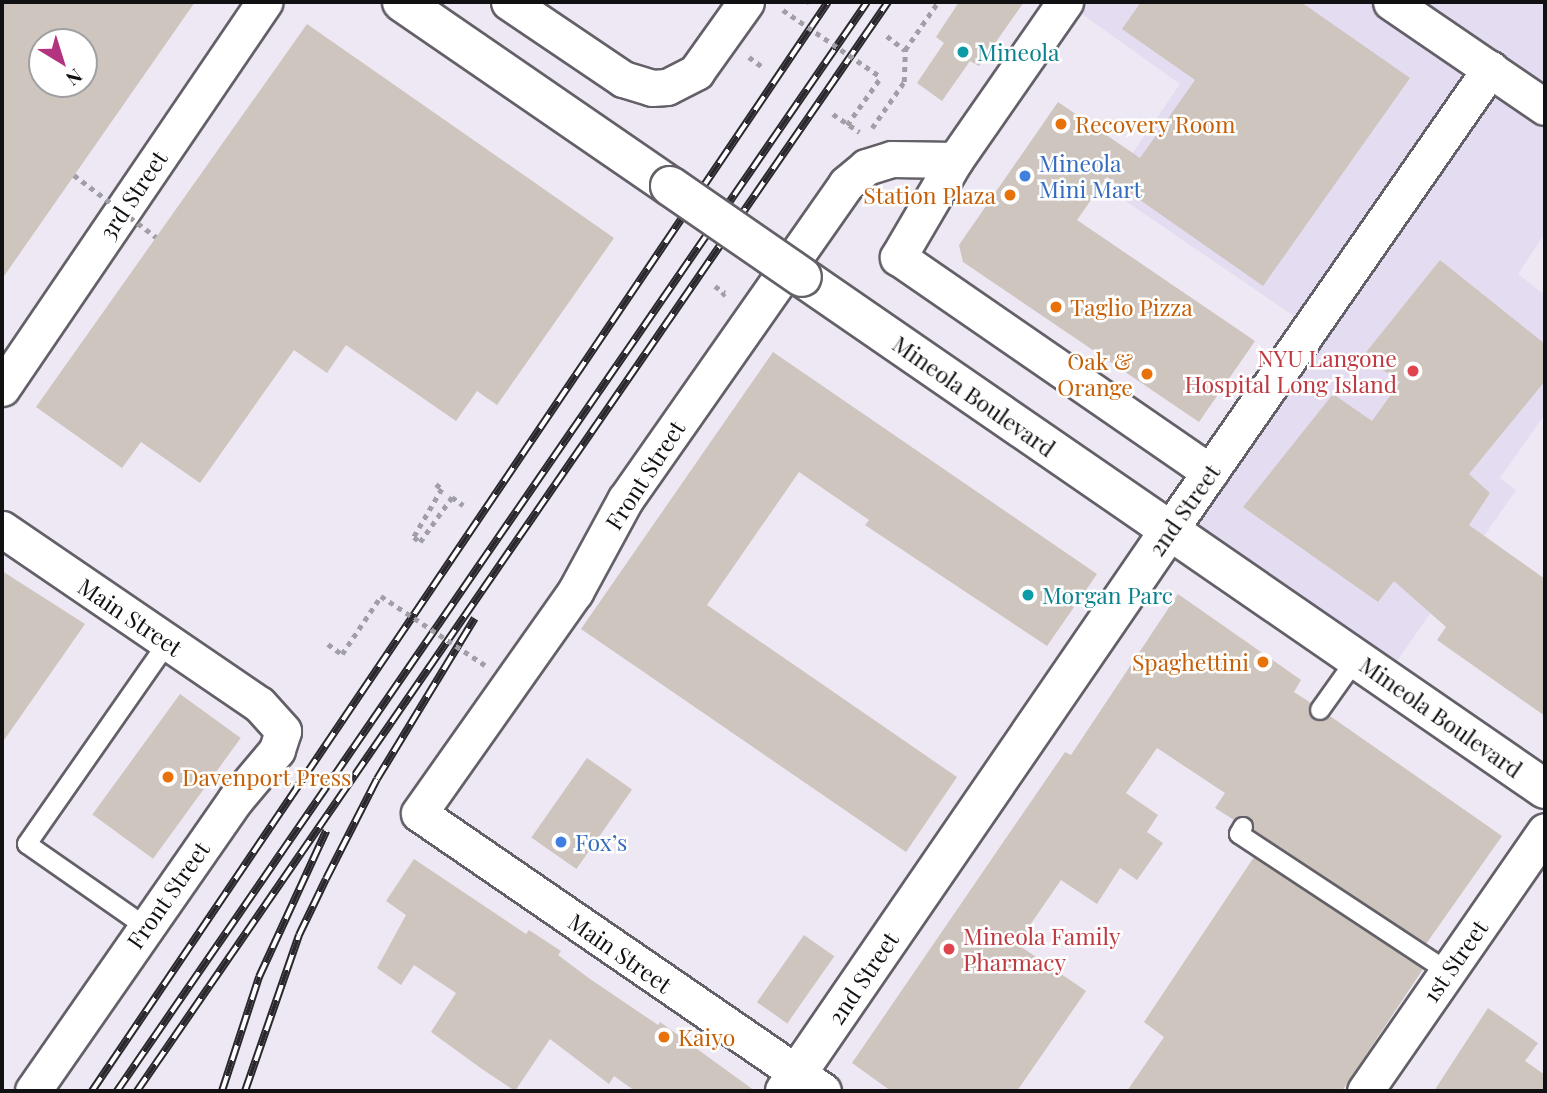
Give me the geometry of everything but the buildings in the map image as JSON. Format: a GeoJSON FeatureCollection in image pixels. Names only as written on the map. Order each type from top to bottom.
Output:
{"type":"FeatureCollection","features":[{"type":"Feature","properties":{"kind":"main road","name":"Mineola Boulevard"},"geometry":{"type":"LineString","coordinates":[[402,2],[1545,789]]}},
{"type":"Feature","properties":{"kind":"main road","name":"2nd Street"},"geometry":{"type":"LineString","coordinates":[[802,1085],[1169,531]]}},
{"type":"Feature","properties":{"kind":"street","name":"3rd Street"},"geometry":{"type":"LineString","coordinates":[[2,388],[264,2]]}},
{"type":"Feature","properties":{"kind":"street"},"geometry":{"type":"LineString","coordinates":[[509,2],[623,79],[652,88],[667,87],[695,72],[746,2]]}},
{"type":"Feature","properties":{"kind":"street"},"geometry":{"type":"LineString","coordinates":[[1065,2],[955,160],[898,257],[1210,472]]}},
{"type":"Feature","properties":{"kind":"street"},"geometry":{"type":"LineString","coordinates":[[1391,2],[1545,107]]}},
{"type":"Feature","properties":{"kind":"street","name":"2nd Street"},"geometry":{"type":"LineString","coordinates":[[1169,531],[1490,69]]}},
{"type":"Feature","properties":{"kind":"street","name":"Front Street"},"geometry":{"type":"LineString","coordinates":[[419,813],[575,592],[625,500],[846,184],[866,167],[891,159],[955,160]]}},
{"type":"Feature","properties":{"kind":"street","name":"Main Street"},"geometry":{"type":"LineString","coordinates":[[2,529],[259,704]]}},
{"type":"Feature","properties":{"kind":"street","name":"Front Street"},"geometry":{"type":"LineString","coordinates":[[33,1091],[235,800],[282,742],[280,725],[259,704]]}},
{"type":"Feature","properties":{"kind":"street","name":"Main Street"},"geometry":{"type":"LineString","coordinates":[[419,813],[802,1085]]}},
{"type":"Feature","properties":{"kind":"street","name":"1st Street"},"geometry":{"type":"LineString","coordinates":[[1365,1091],[1545,831]]}},
{"type":"Feature","properties":{"kind":"lane"},"geometry":{"type":"LineString","coordinates":[[146,927],[27,844],[168,642]]}},
{"type":"Feature","properties":{"kind":"lane"},"geometry":{"type":"LineString","coordinates":[[1320,710],[1357,658]]}},
{"type":"Feature","properties":{"kind":"lane"},"geometry":{"type":"LineString","coordinates":[[1243,827],[1239,834],[1448,971]]}},
{"type":"Feature","properties":{"kind":"path"},"geometry":{"type":"LineString","coordinates":[[833,114],[865,135],[904,82],[905,50],[938,2]]}},
{"type":"Feature","properties":{"kind":"path"},"geometry":{"type":"LineString","coordinates":[[783,10],[881,78],[847,125]]}},
{"type":"Feature","properties":{"kind":"path"},"geometry":{"type":"LineString","coordinates":[[887,36],[905,50]]}},
{"type":"Feature","properties":{"kind":"path"},"geometry":{"type":"LineString","coordinates":[[74,175],[156,237]]}},
{"type":"Feature","properties":{"kind":"path"},"geometry":{"type":"LineString","coordinates":[[715,286],[725,292],[717,304]]}},
{"type":"Feature","properties":{"kind":"path"},"geometry":{"type":"LineString","coordinates":[[436,484],[442,489],[414,537],[420,542],[452,497],[463,505]]}},
{"type":"Feature","properties":{"kind":"path"},"geometry":{"type":"LineString","coordinates":[[328,644],[342,654],[382,596],[485,665]]}},
{"type":"Feature","properties":{"kind":"shaded area","name":"NYU Langone Hospital Long Island"},"geometry":{"type":"Polygon","coordinates":[[[1065,2],[1545,2],[1545,233],[1518,274],[1545,295],[1545,414],[1500,478],[1516,490],[1386,677],[1169,531],[1310,327],[1108,189],[1180,84],[1065,2]]]}},
{"type":"Feature","properties":{"kind":"railway"},"geometry":{"type":"LineString","coordinates":[[92,1091],[828,2]]}},
{"type":"Feature","properties":{"kind":"railway"},"geometry":{"type":"LineString","coordinates":[[117,1091],[867,2]]}},
{"type":"Feature","properties":{"kind":"railway"},"geometry":{"type":"LineString","coordinates":[[137,1091],[888,2]]}},
{"type":"Feature","properties":{"kind":"railway"},"geometry":{"type":"LineString","coordinates":[[245,1091],[299,935],[326,879],[377,779],[475,618]]}},
{"type":"Feature","properties":{"kind":"railway"},"geometry":{"type":"LineString","coordinates":[[222,1091],[259,977],[326,831]]}},
{"type":"Feature","properties":{"kind":"place","name":"Mineola"},"geometry":{"type":"Point","coordinates":[963,52]}},
{"type":"Feature","properties":{"kind":"place","name":"Recovery Room"},"geometry":{"type":"Point","coordinates":[1061,124]}},
{"type":"Feature","properties":{"kind":"place","name":"Mineola Mini Mart"},"geometry":{"type":"Point","coordinates":[1025,176]}},
{"type":"Feature","properties":{"kind":"place","name":"Station Plaza"},"geometry":{"type":"Point","coordinates":[1010,195]}},
{"type":"Feature","properties":{"kind":"place","name":"Taglio Pizza"},"geometry":{"type":"Point","coordinates":[1056,307]}},
{"type":"Feature","properties":{"kind":"place","name":"NYU Langone Hospital Long Island"},"geometry":{"type":"Point","coordinates":[1413,371]}},
{"type":"Feature","properties":{"kind":"place","name":"Oak & Orange"},"geometry":{"type":"Point","coordinates":[1147,374]}},
{"type":"Feature","properties":{"kind":"place","name":"Morgan Parc"},"geometry":{"type":"Point","coordinates":[1028,595]}},
{"type":"Feature","properties":{"kind":"place","name":"Spaghettini"},"geometry":{"type":"Point","coordinates":[1263,662]}},
{"type":"Feature","properties":{"kind":"place","name":"Davenport Press"},"geometry":{"type":"Point","coordinates":[168,777]}},
{"type":"Feature","properties":{"kind":"place","name":"Fox’s"},"geometry":{"type":"Point","coordinates":[561,842]}},
{"type":"Feature","properties":{"kind":"place","name":"Mineola Family Pharmacy"},"geometry":{"type":"Point","coordinates":[949,949]}},
{"type":"Feature","properties":{"kind":"place","name":"Kaiyo"},"geometry":{"type":"Point","coordinates":[664,1037]}}]}
